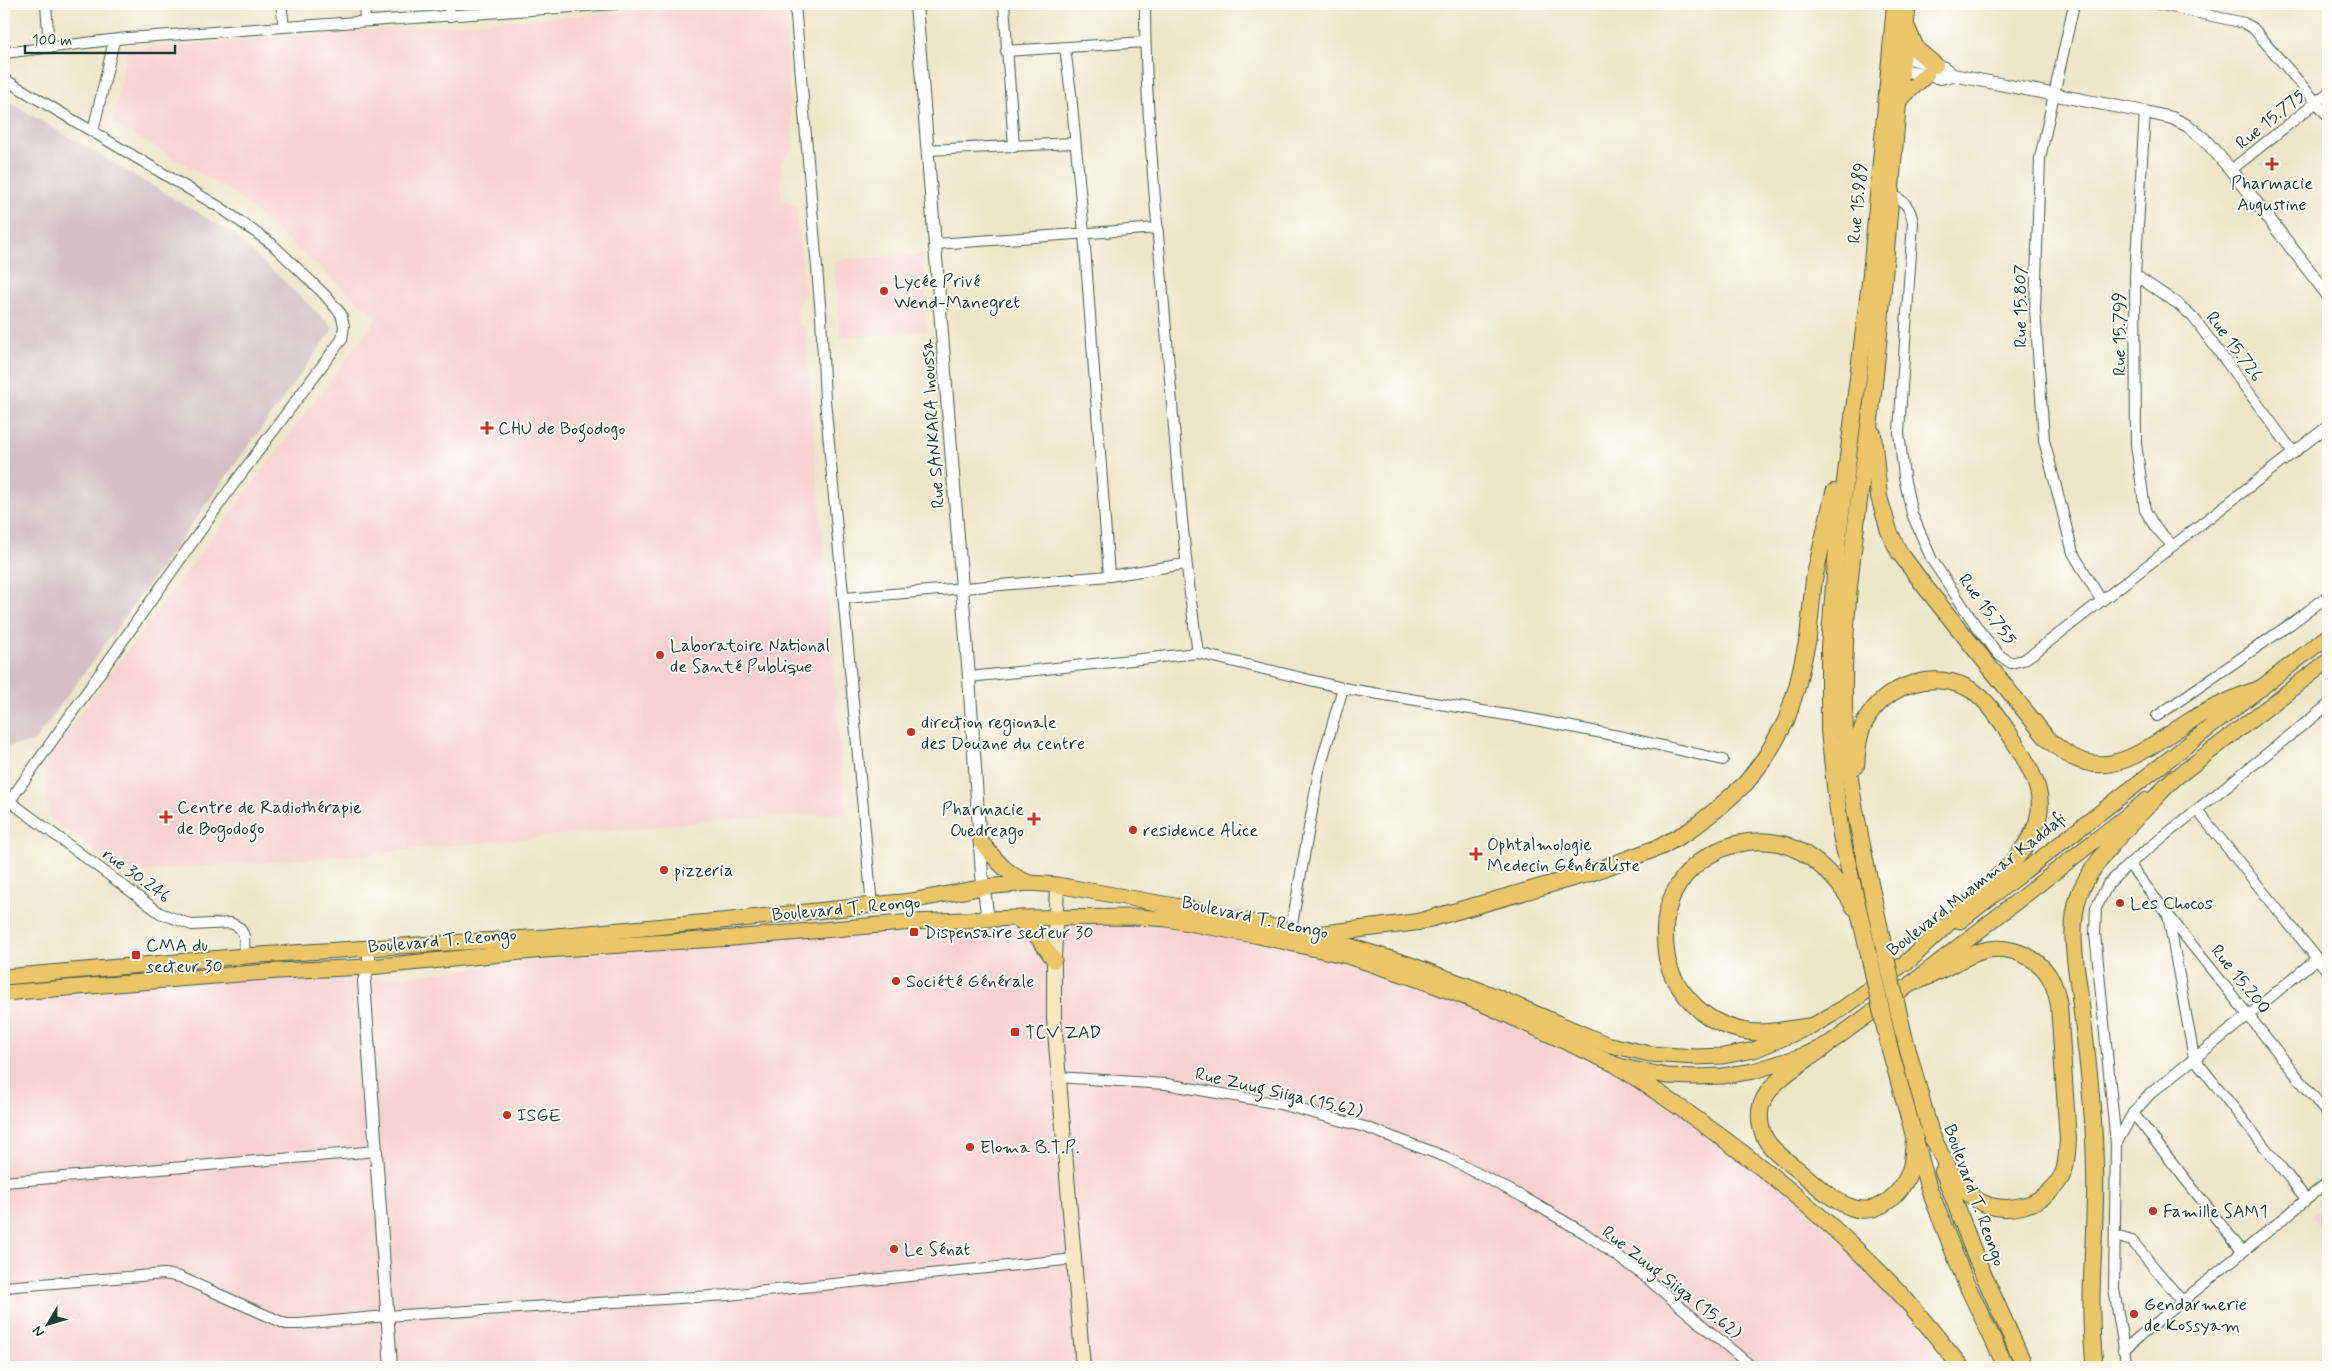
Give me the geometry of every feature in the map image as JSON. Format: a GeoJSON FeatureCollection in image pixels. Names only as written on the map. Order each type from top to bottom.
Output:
{"type":"FeatureCollection","features":[{"type":"Feature","properties":{"kind":"highway","name":"Rue 15.989"},"geometry":{"type":"LineString","coordinates":[[1855,405],[1895,62],[1895,4]]}},
{"type":"Feature","properties":{"kind":"highway"},"geometry":{"type":"LineString","coordinates":[[1856,818],[1845,735],[1845,644],[1891,194],[1898,100],[1895,62],[1906,23],[1908,4]]}},
{"type":"Feature","properties":{"kind":"highway"},"geometry":{"type":"LineString","coordinates":[[1898,100],[1931,70],[1912,43],[1906,23]]}},
{"type":"Feature","properties":{"kind":"highway"},"geometry":{"type":"LineString","coordinates":[[1855,405],[1831,599],[1829,721],[1842,835],[1889,1046],[1914,1141],[1928,1186],[1956,1257],[2006,1367]]}},
{"type":"Feature","properties":{"kind":"highway"},"geometry":{"type":"LineString","coordinates":[[1312,935],[1418,922],[1590,873],[1660,847],[1689,831],[1746,783],[1767,755],[1786,721],[1797,686],[1808,638],[1814,579],[1855,405]]}},
{"type":"Feature","properties":{"kind":"highway"},"geometry":{"type":"LineString","coordinates":[[1870,412],[1879,497],[1889,531],[1899,552],[2058,750],[2089,763],[2100,764],[2126,760],[2157,744],[2197,717],[2261,688]]}},
{"type":"Feature","properties":{"kind":"highway"},"geometry":{"type":"LineString","coordinates":[[1856,818],[1854,782],[1858,746],[1865,722],[1876,705],[1896,689],[1914,682],[1943,681],[1974,691],[1989,706],[2031,770],[2039,795],[2040,812],[2036,827],[2027,844],[2012,863],[1906,963]]}},
{"type":"Feature","properties":{"kind":"highway"},"geometry":{"type":"LineString","coordinates":[[2095,1367],[2092,1331],[2095,1166],[2085,1038],[2074,938],[2074,917],[2080,895],[2100,860],[2174,778]]}},
{"type":"Feature","properties":{"kind":"highway","name":"Boulevard T. Reongo"},"geometry":{"type":"LineString","coordinates":[[1856,818],[1904,1032],[1929,1130],[1976,1258],[2025,1367]]}},
{"type":"Feature","properties":{"kind":"highway"},"geometry":{"type":"LineString","coordinates":[[1812,1026],[1754,1032],[1735,1029],[1716,1023],[1691,1004],[1674,980],[1665,954],[1666,909],[1672,893],[1692,867],[1719,850],[1746,841],[1778,844],[1810,857],[1832,875],[1852,903],[1861,920]]}},
{"type":"Feature","properties":{"kind":"highway"},"geometry":{"type":"LineString","coordinates":[[1912,983],[1931,977],[1983,951],[2007,950],[2025,955],[2044,969],[2055,988],[2059,1005],[2067,1159],[2063,1172],[2049,1192],[2040,1200],[2015,1208],[1993,1206],[1976,1200],[1959,1184],[1929,1130]]}},
{"type":"Feature","properties":{"kind":"highway"},"geometry":{"type":"LineString","coordinates":[[1827,1045],[1774,1084],[1764,1100],[1760,1117],[1762,1132],[1774,1150],[1814,1184],[1838,1201],[1862,1210],[1876,1209],[1894,1196],[1911,1169],[1914,1141]]}},
{"type":"Feature","properties":{"kind":"highway"},"geometry":{"type":"LineString","coordinates":[[1618,1066],[1681,1106],[1806,1202],[1894,1287],[1961,1367]]}},
{"type":"Feature","properties":{"kind":"main road","name":"Boulevard Muammar Kaddafi"},"geometry":{"type":"LineString","coordinates":[[1606,1044],[1650,1054],[1695,1057],[1722,1056],[1754,1050],[1812,1026],[1842,1009],[1906,963],[2328,636]]}},
{"type":"Feature","properties":{"kind":"main road"},"geometry":{"type":"LineString","coordinates":[[1827,1045],[1912,983],[2174,778],[2328,661]]}},
{"type":"Feature","properties":{"kind":"main road"},"geometry":{"type":"LineString","coordinates":[[981,842],[1001,866],[1013,876],[1030,883]]}},
{"type":"Feature","properties":{"kind":"main road","name":"Boulevard T. Reongo"},"geometry":{"type":"LineString","coordinates":[[4,977],[245,956],[545,936],[872,906],[911,901],[984,887],[1030,883],[1058,885],[1186,908],[1312,935],[1408,964],[1490,994],[1606,1044]]}},
{"type":"Feature","properties":{"kind":"main road"},"geometry":{"type":"LineString","coordinates":[[1058,885],[1054,960],[1057,1077],[1083,1367]]}},
{"type":"Feature","properties":{"kind":"main road","name":"Boulevard T. Reongo"},"geometry":{"type":"LineString","coordinates":[[4,993],[278,971],[362,968],[544,950],[732,938],[913,922],[1115,916],[1167,919],[1282,941],[1347,956],[1423,981],[1481,1003],[1618,1066],[1668,1076],[1696,1077],[1754,1071],[1805,1055],[1827,1045]]}},
{"type":"Feature","properties":{"kind":"main road"},"geometry":{"type":"LineString","coordinates":[[1015,918],[1026,924],[1037,934],[1054,960]]}},
{"type":"Feature","properties":{"kind":"street"},"geometry":{"type":"LineString","coordinates":[[46,4],[50,47]]}},
{"type":"Feature","properties":{"kind":"street"},"geometry":{"type":"LineString","coordinates":[[281,4],[284,27]]}},
{"type":"Feature","properties":{"kind":"street"},"geometry":{"type":"LineString","coordinates":[[364,4],[366,20]]}},
{"type":"Feature","properties":{"kind":"street"},"geometry":{"type":"LineString","coordinates":[[449,4],[450,16]]}},
{"type":"Feature","properties":{"kind":"street"},"geometry":{"type":"LineString","coordinates":[[4,53],[128,38],[615,4]]}},
{"type":"Feature","properties":{"kind":"street"},"geometry":{"type":"LineString","coordinates":[[794,4],[821,316],[825,400],[845,598],[872,906]]}},
{"type":"Feature","properties":{"kind":"street","name":"Rue SANKARA Inoussa"},"geometry":{"type":"LineString","coordinates":[[916,4],[988,920]]}},
{"type":"Feature","properties":{"kind":"street"},"geometry":{"type":"LineString","coordinates":[[1004,4],[1014,147]]}},
{"type":"Feature","properties":{"kind":"street"},"geometry":{"type":"LineString","coordinates":[[1145,4],[1145,42],[1158,228],[1185,564],[1198,653]]}},
{"type":"Feature","properties":{"kind":"street","name":"Rue 15.807"},"geometry":{"type":"LineString","coordinates":[[2074,4],[2040,158],[2035,309],[2044,440],[2056,493],[2073,553],[2101,600]]}},
{"type":"Feature","properties":{"kind":"street"},"geometry":{"type":"LineString","coordinates":[[2158,4],[2244,23],[2253,28],[2328,116]]}},
{"type":"Feature","properties":{"kind":"street"},"geometry":{"type":"LineString","coordinates":[[94,131],[114,41]]}},
{"type":"Feature","properties":{"kind":"street"},"geometry":{"type":"LineString","coordinates":[[1006,51],[1145,42]]}},
{"type":"Feature","properties":{"kind":"street"},"geometry":{"type":"LineString","coordinates":[[1065,48],[1084,233],[1109,576]]}},
{"type":"Feature","properties":{"kind":"street"},"geometry":{"type":"LineString","coordinates":[[1895,62],[1931,70],[1941,78],[1953,75],[2054,94],[2172,118],[2188,126],[2204,139],[2231,170],[2328,295]]}},
{"type":"Feature","properties":{"kind":"street"},"geometry":{"type":"LineString","coordinates":[[4,79],[222,208],[272,244],[324,294],[341,314],[344,326],[342,339],[230,489],[7,800]]}},
{"type":"Feature","properties":{"kind":"street","name":"Rue 15.775"},"geometry":{"type":"LineString","coordinates":[[2231,170],[2328,93]]}},
{"type":"Feature","properties":{"kind":"street","name":"Rue 15.799"},"geometry":{"type":"LineString","coordinates":[[2145,112],[2135,275],[2136,444],[2139,479],[2145,510],[2155,527],[2172,546]]}},
{"type":"Feature","properties":{"kind":"street"},"geometry":{"type":"LineString","coordinates":[[927,150],[1074,143]]}},
{"type":"Feature","properties":{"kind":"street","name":"Rue 15.755"},"geometry":{"type":"LineString","coordinates":[[1891,194],[1904,201],[1911,210],[1913,222],[1899,432],[1904,477],[1912,514],[1932,560],[1979,630],[1999,655],[2011,663],[2024,660],[2034,653],[2328,426]]}},
{"type":"Feature","properties":{"kind":"street"},"geometry":{"type":"LineString","coordinates":[[936,244],[1158,228]]}},
{"type":"Feature","properties":{"kind":"street","name":"Rue 15.726"},"geometry":{"type":"LineString","coordinates":[[2135,275],[2178,304],[2193,317],[2294,453]]}},
{"type":"Feature","properties":{"kind":"street"},"geometry":{"type":"LineString","coordinates":[[845,598],[962,590],[1109,576],[1185,564]]}},
{"type":"Feature","properties":{"kind":"street"},"geometry":{"type":"LineString","coordinates":[[2157,716],[2292,624],[2328,596]]}},
{"type":"Feature","properties":{"kind":"street"},"geometry":{"type":"LineString","coordinates":[[969,678],[1198,653],[1343,688],[1531,719],[1628,738],[1723,760]]}},
{"type":"Feature","properties":{"kind":"street"},"geometry":{"type":"LineString","coordinates":[[1291,930],[1319,771],[1343,688]]}},
{"type":"Feature","properties":{"kind":"street"},"geometry":{"type":"LineString","coordinates":[[2127,1367],[2114,1289],[2116,1144],[2095,924],[2096,908],[2108,884],[2129,864],[2327,709]]}},
{"type":"Feature","properties":{"kind":"street","name":"rue 30.246"},"geometry":{"type":"LineString","coordinates":[[7,800],[160,913],[192,925],[231,923],[240,928],[244,936],[245,956]]}},
{"type":"Feature","properties":{"kind":"street"},"geometry":{"type":"LineString","coordinates":[[2197,810],[2328,972]]}},
{"type":"Feature","properties":{"kind":"street","name":"Rue 15.200"},"geometry":{"type":"LineString","coordinates":[[2129,864],[2328,1114]]}},
{"type":"Feature","properties":{"kind":"street"},"geometry":{"type":"LineString","coordinates":[[2168,915],[2194,1058],[2306,1199]]}},
{"type":"Feature","properties":{"kind":"street"},"geometry":{"type":"LineString","coordinates":[[362,948],[391,1367]]}},
{"type":"Feature","properties":{"kind":"street"},"geometry":{"type":"LineString","coordinates":[[2116,1144],[2133,1113],[2151,1093],[2316,959]]}},
{"type":"Feature","properties":{"kind":"street","name":"Rue Zuug Siiga (15.62)"},"geometry":{"type":"LineString","coordinates":[[1057,1077],[1166,1084],[1280,1104],[1365,1127],[1446,1157],[1524,1197],[1586,1234],[1643,1275],[1752,1367]]}},
{"type":"Feature","properties":{"kind":"street"},"geometry":{"type":"LineString","coordinates":[[2133,1113],[2242,1251]]}},
{"type":"Feature","properties":{"kind":"street"},"geometry":{"type":"LineString","coordinates":[[4,1182],[377,1151]]}},
{"type":"Feature","properties":{"kind":"street"},"geometry":{"type":"LineString","coordinates":[[2123,1350],[2328,1182]]}},
{"type":"Feature","properties":{"kind":"street"},"geometry":{"type":"LineString","coordinates":[[2115,1236],[2132,1241],[2182,1300]]}},
{"type":"Feature","properties":{"kind":"street"},"geometry":{"type":"LineString","coordinates":[[4,1287],[164,1274],[180,1277],[286,1324],[728,1295],[1074,1259]]}},
{"type":"Feature","properties":{"kind":"shaded area","name":"CHU de Bogodogo"},"geometry":{"type":"Polygon","coordinates":[[[730,4],[784,4],[793,149],[781,162],[781,198],[796,206],[805,295],[797,304],[798,325],[805,327],[846,813],[720,820],[356,855],[127,873],[49,817],[44,762],[377,318],[234,193],[113,123],[127,49],[730,4]]]}},
{"type":"Feature","properties":{"kind":"shaded area"},"geometry":{"type":"Polygon","coordinates":[[[4,99],[231,232],[334,328],[34,742],[4,747],[4,99]]]}},
{"type":"Feature","properties":{"kind":"shaded area"},"geometry":{"type":"Polygon","coordinates":[[[923,254],[928,331],[841,338],[834,264],[839,260],[923,254]]]}},
{"type":"Feature","properties":{"kind":"shaded area"},"geometry":{"type":"Polygon","coordinates":[[[1115,916],[1347,956],[1618,1066],[1806,1202],[1961,1367],[4,1367],[4,993],[278,971],[364,981],[732,938],[1115,916]]]}},
{"type":"Feature","properties":{"kind":"shaded area"},"geometry":{"type":"Polygon","coordinates":[[[2328,1204],[2328,1238],[2312,1216],[2328,1204]]]}},
{"type":"Feature","properties":{"kind":"place","name":"Pharmacie Augustine"},"geometry":{"type":"Point","coordinates":[2272,164]}},
{"type":"Feature","properties":{"kind":"place","name":"Lycée Privé Wend-Manegret"},"geometry":{"type":"Point","coordinates":[884,291]}},
{"type":"Feature","properties":{"kind":"place","name":"CHU de Bogodogo"},"geometry":{"type":"Point","coordinates":[487,428]}},
{"type":"Feature","properties":{"kind":"place","name":"Laboratoire National de Santé Publique"},"geometry":{"type":"Point","coordinates":[660,655]}},
{"type":"Feature","properties":{"kind":"place","name":"direction regionale des Douane du centre"},"geometry":{"type":"Point","coordinates":[911,732]}},
{"type":"Feature","properties":{"kind":"place","name":"Centre de Radiothérapie de Bogodogo"},"geometry":{"type":"Point","coordinates":[166,817]}},
{"type":"Feature","properties":{"kind":"place","name":"Pharmacie Ouedreago"},"geometry":{"type":"Point","coordinates":[1034,819]}},
{"type":"Feature","properties":{"kind":"place","name":"residence Alice"},"geometry":{"type":"Point","coordinates":[1133,830]}},
{"type":"Feature","properties":{"kind":"place","name":"Ophtalmologie Medecin Généraliste"},"geometry":{"type":"Point","coordinates":[1476,854]}},
{"type":"Feature","properties":{"kind":"place","name":"pizzeria"},"geometry":{"type":"Point","coordinates":[664,870]}},
{"type":"Feature","properties":{"kind":"place","name":"Les Chocos"},"geometry":{"type":"Point","coordinates":[2120,903]}},
{"type":"Feature","properties":{"kind":"place","name":"Dispensaire secteur 30"},"geometry":{"type":"Point","coordinates":[914,932]}},
{"type":"Feature","properties":{"kind":"place","name":"CMA du secteur 30"},"geometry":{"type":"Point","coordinates":[136,955]}},
{"type":"Feature","properties":{"kind":"place","name":"Société Générale"},"geometry":{"type":"Point","coordinates":[896,981]}},
{"type":"Feature","properties":{"kind":"place","name":"TCV ZAD"},"geometry":{"type":"Point","coordinates":[1015,1032]}},
{"type":"Feature","properties":{"kind":"place","name":"ISGE"},"geometry":{"type":"Point","coordinates":[507,1115]}},
{"type":"Feature","properties":{"kind":"place","name":"Eloma B.T.P."},"geometry":{"type":"Point","coordinates":[970,1147]}},
{"type":"Feature","properties":{"kind":"place","name":"Famille SAM1"},"geometry":{"type":"Point","coordinates":[2153,1211]}},
{"type":"Feature","properties":{"kind":"place","name":"Le Sénat"},"geometry":{"type":"Point","coordinates":[894,1249]}},
{"type":"Feature","properties":{"kind":"place","name":"Gendarmerie de Kossyam"},"geometry":{"type":"Point","coordinates":[2134,1314]}}]}
